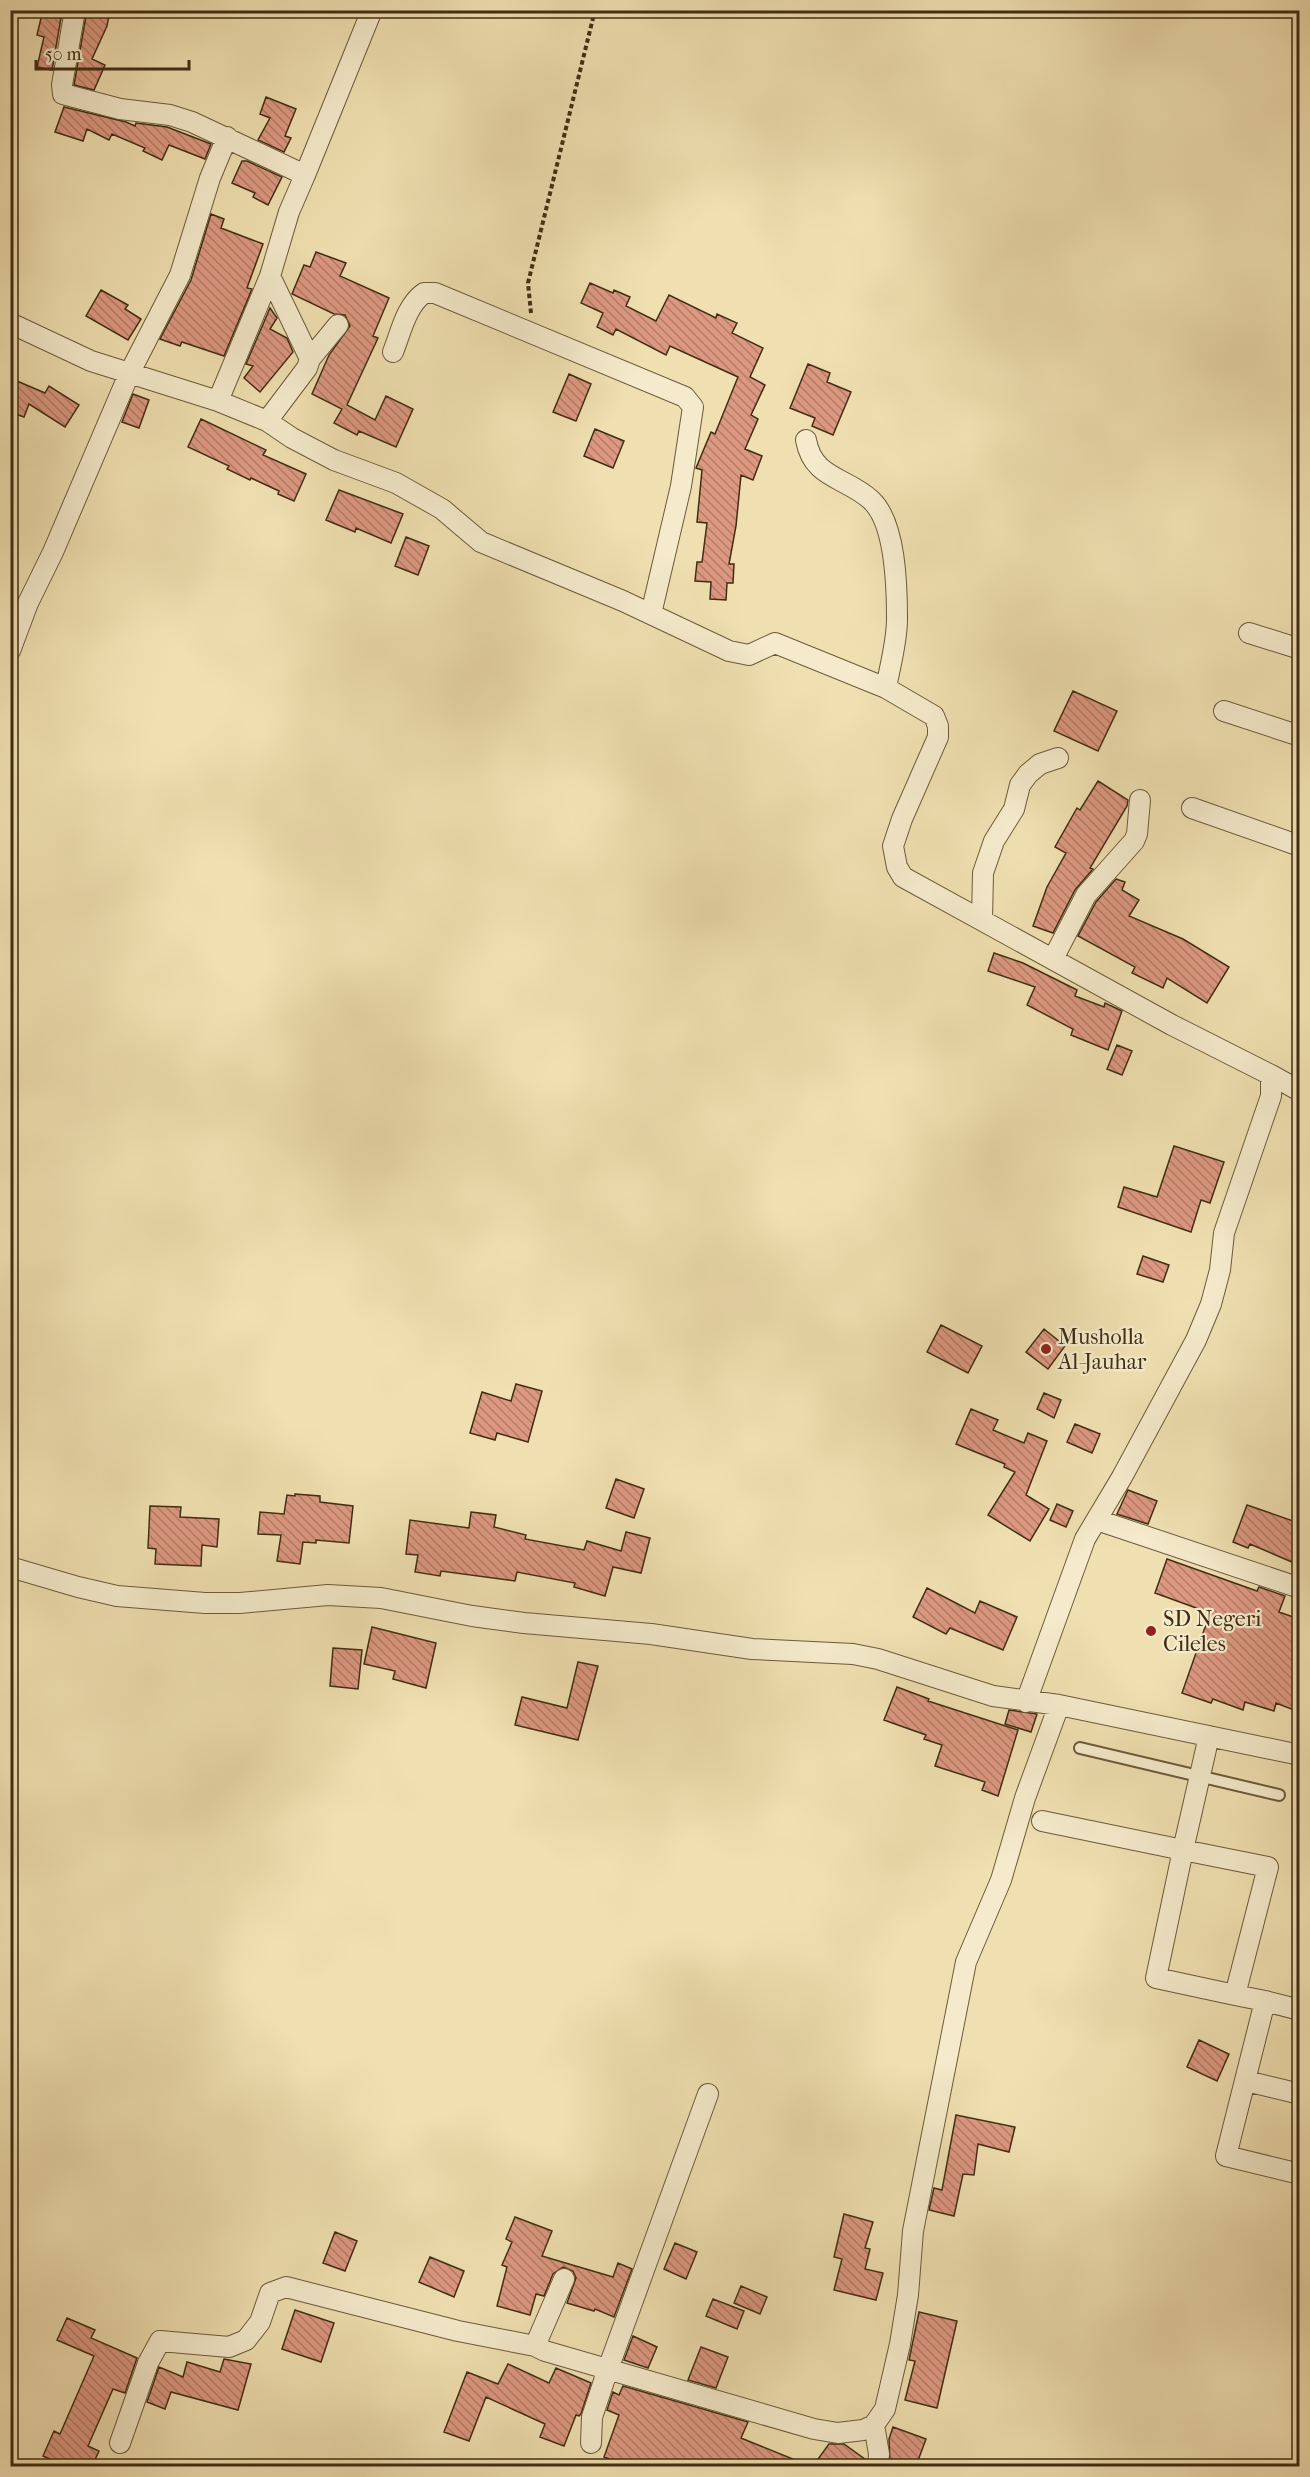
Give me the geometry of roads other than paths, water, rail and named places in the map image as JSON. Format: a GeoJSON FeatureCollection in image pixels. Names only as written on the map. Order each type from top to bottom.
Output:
{"type":"FeatureCollection","features":[{"type":"Feature","properties":{"kind":"street"},"geometry":{"type":"LineString","coordinates":[[75,10],[62,85],[63,94],[120,109],[170,115],[227,137],[304,175]]}},
{"type":"Feature","properties":{"kind":"street"},"geometry":{"type":"LineString","coordinates":[[218,401],[270,276],[289,212],[372,10]]}},
{"type":"Feature","properties":{"kind":"street"},"geometry":{"type":"LineString","coordinates":[[10,651],[28,603],[53,552],[129,374],[180,275],[210,178],[227,137]]}},
{"type":"Feature","properties":{"kind":"street"},"geometry":{"type":"LineString","coordinates":[[270,276],[310,359]]}},
{"type":"Feature","properties":{"kind":"street"},"geometry":{"type":"LineString","coordinates":[[393,352],[405,318],[417,298],[424,293],[435,293],[686,397],[693,407],[681,486],[651,614]]}},
{"type":"Feature","properties":{"kind":"street"},"geometry":{"type":"LineString","coordinates":[[10,323],[92,361],[218,401],[267,421],[292,438],[334,460],[396,483],[442,509],[481,542],[651,614],[729,651],[749,655],[776,643],[886,688],[934,717],[938,726],[938,737],[902,819],[893,846],[897,867],[903,877],[1172,1025],[1299,1091]]}},
{"type":"Feature","properties":{"kind":"street"},"geometry":{"type":"LineString","coordinates":[[267,421],[307,368],[310,359],[338,325]]}},
{"type":"Feature","properties":{"kind":"street"},"geometry":{"type":"LineString","coordinates":[[806,441],[808,452],[816,466],[871,501],[884,519],[892,551],[897,621],[886,688]]}},
{"type":"Feature","properties":{"kind":"street"},"geometry":{"type":"LineString","coordinates":[[1249,633],[1299,649]]}},
{"type":"Feature","properties":{"kind":"street"},"geometry":{"type":"LineString","coordinates":[[1224,711],[1299,736]]}},
{"type":"Feature","properties":{"kind":"street"},"geometry":{"type":"LineString","coordinates":[[982,921],[983,873],[994,841],[1014,809],[1020,785],[1040,764],[1059,758]]}},
{"type":"Feature","properties":{"kind":"street"},"geometry":{"type":"LineString","coordinates":[[1053,959],[1086,895],[1134,841],[1137,834],[1140,800]]}},
{"type":"Feature","properties":{"kind":"street"},"geometry":{"type":"LineString","coordinates":[[1192,808],[1299,846]]}},
{"type":"Feature","properties":{"kind":"street"},"geometry":{"type":"LineString","coordinates":[[1026,1702],[1085,1539],[1196,1340],[1211,1304],[1220,1270],[1224,1233],[1271,1096],[1271,1075]]}},
{"type":"Feature","properties":{"kind":"street"},"geometry":{"type":"LineString","coordinates":[[1097,1520],[1299,1588]]}},
{"type":"Feature","properties":{"kind":"street"},"geometry":{"type":"LineString","coordinates":[[10,1567],[117,1596],[205,1603],[279,1600],[328,1595],[381,1598],[472,1616],[524,1623],[651,1634],[752,1648],[853,1654],[878,1659],[993,1696],[1059,1705],[1299,1755]]}},
{"type":"Feature","properties":{"kind":"street"},"geometry":{"type":"LineString","coordinates":[[120,2443],[148,2362],[160,2341],[229,2347],[246,2340],[260,2322],[270,2293],[286,2287],[458,2331],[535,2346],[545,2351],[814,2429],[838,2433],[863,2430],[874,2425],[885,2409],[900,2344],[908,2295],[913,2231],[966,1962],[1001,1880],[1025,1798],[1059,1705]]}},
{"type":"Feature","properties":{"kind":"street"},"geometry":{"type":"LineString","coordinates":[[1209,1736],[1156,1978],[1299,2010]]}},
{"type":"Feature","properties":{"kind":"street"},"geometry":{"type":"LineString","coordinates":[[1042,1821],[1268,1867],[1235,1995]]}},
{"type":"Feature","properties":{"kind":"street"},"geometry":{"type":"LineString","coordinates":[[1265,2001],[1226,2156],[1299,2174]]}},
{"type":"Feature","properties":{"kind":"street"},"geometry":{"type":"LineString","coordinates":[[1246,2081],[1299,2094]]}},
{"type":"Feature","properties":{"kind":"street"},"geometry":{"type":"LineString","coordinates":[[591,2444],[592,2417],[608,2369],[708,2094]]}},
{"type":"Feature","properties":{"kind":"street"},"geometry":{"type":"LineString","coordinates":[[535,2346],[564,2279]]}},
{"type":"Feature","properties":{"kind":"street"},"geometry":{"type":"LineString","coordinates":[[874,2425],[879,2454],[878,2466]]}},
{"type":"Feature","properties":{"kind":"lane"},"geometry":{"type":"LineString","coordinates":[[1080,1748],[1279,1795]]}},
{"type":"Feature","properties":{"kind":"place","name":"Musholla Al-Jauhar"},"geometry":{"type":"Point","coordinates":[1046,1349]}},
{"type":"Feature","properties":{"kind":"place","name":"SD Negeri Cileles"},"geometry":{"type":"Point","coordinates":[1151,1631]}}]}
